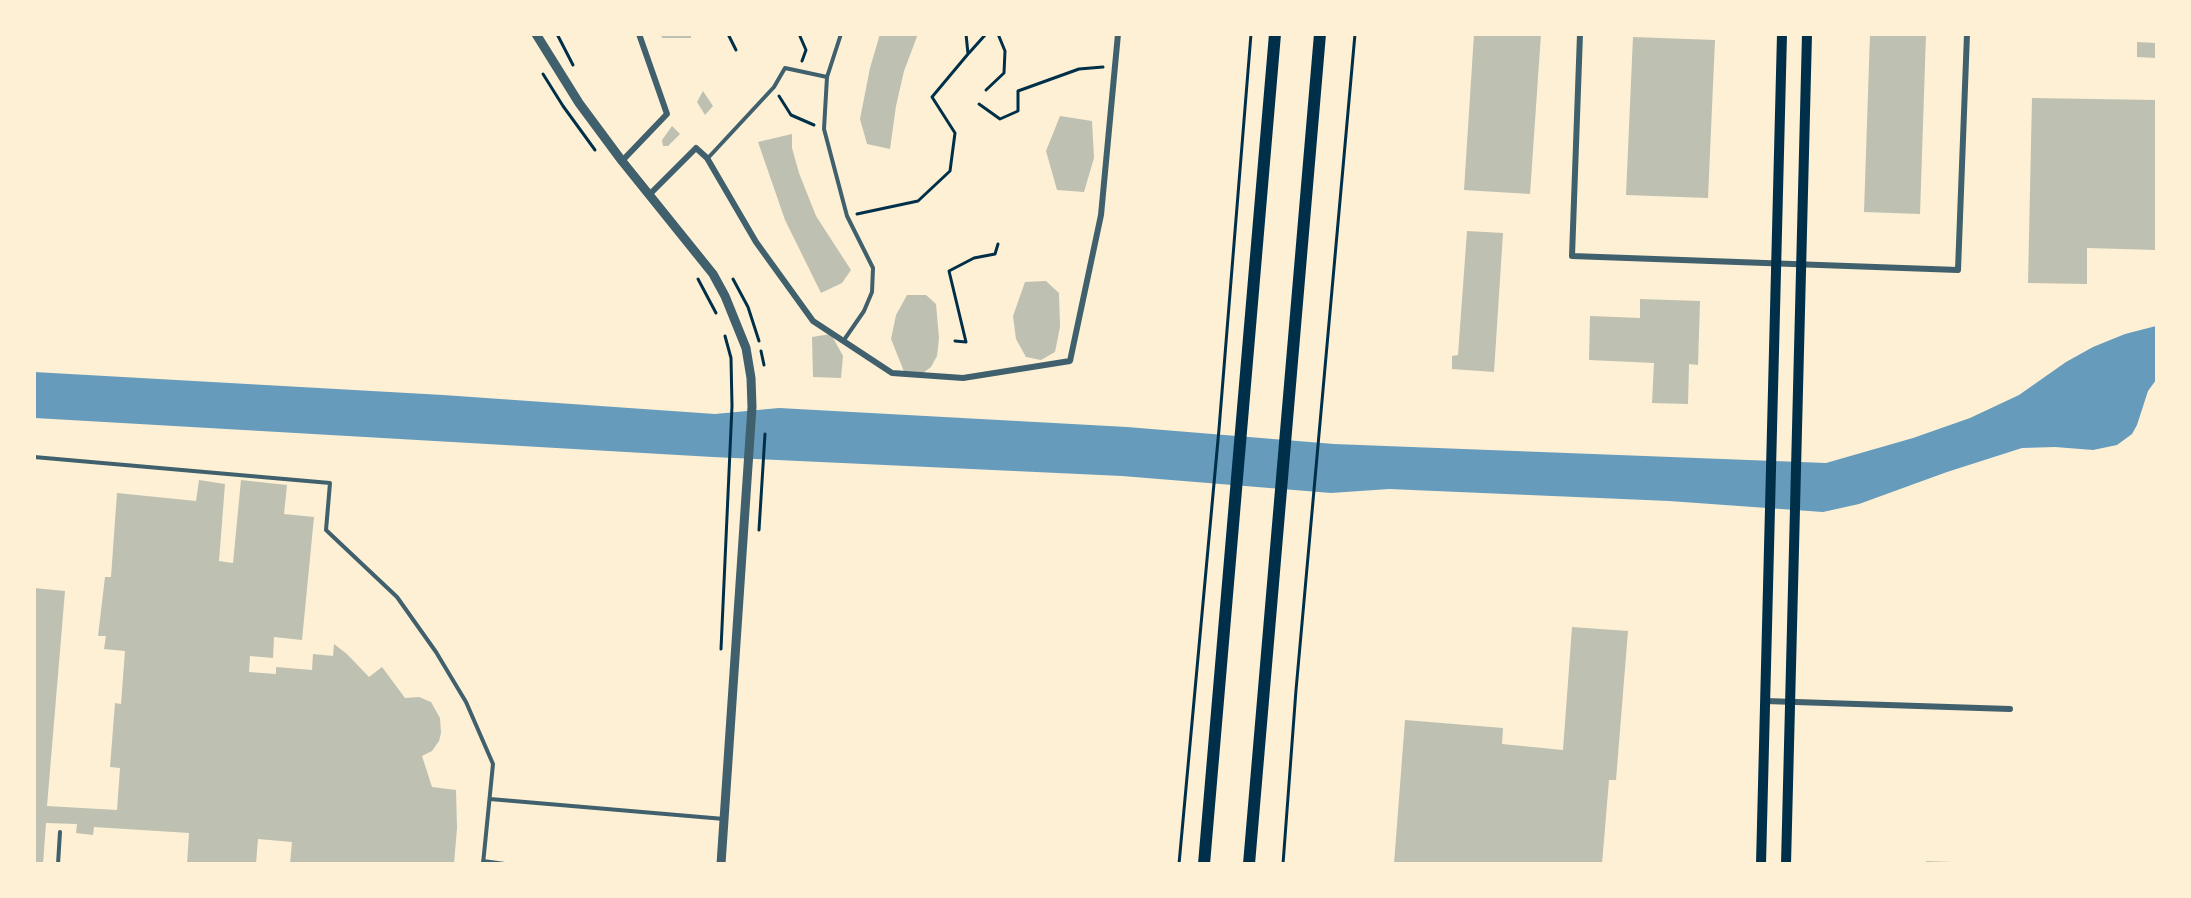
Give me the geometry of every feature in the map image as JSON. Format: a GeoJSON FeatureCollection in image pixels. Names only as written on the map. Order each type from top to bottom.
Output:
{"type":"FeatureCollection","features":[{"type":"Feature","properties":{"kind":"main road"},"geometry":{"type":"LineString","coordinates":[[1204,864],[1275,34]]}},
{"type":"Feature","properties":{"kind":"main road"},"geometry":{"type":"LineString","coordinates":[[1249,864],[1320,34]]}},
{"type":"Feature","properties":{"kind":"main road"},"geometry":{"type":"LineString","coordinates":[[1761,864],[1782,34]]}},
{"type":"Feature","properties":{"kind":"main road"},"geometry":{"type":"LineString","coordinates":[[1786,864],[1807,34]]}},
{"type":"Feature","properties":{"kind":"street"},"geometry":{"type":"LineString","coordinates":[[536,34],[579,103],[622,161],[713,274],[725,296],[746,348],[751,378],[752,407],[721,864]]}},
{"type":"Feature","properties":{"kind":"street"},"geometry":{"type":"LineString","coordinates":[[622,161],[667,114],[639,34]]}},
{"type":"Feature","properties":{"kind":"street"},"geometry":{"type":"LineString","coordinates":[[649,195],[696,148],[707,158],[756,242],[813,321],[892,373],[963,378],[1070,361],[1101,215],[1118,34]]}},
{"type":"Feature","properties":{"kind":"street"},"geometry":{"type":"LineString","coordinates":[[1580,34],[1572,256],[1958,270],[1967,34]]}},
{"type":"Feature","properties":{"kind":"street"},"geometry":{"type":"LineString","coordinates":[[1765,701],[2010,709]]}},
{"type":"Feature","properties":{"kind":"lane"},"geometry":{"type":"LineString","coordinates":[[841,34],[826,76],[824,129],[847,216],[873,268],[872,292],[864,311],[844,340]]}},
{"type":"Feature","properties":{"kind":"lane"},"geometry":{"type":"LineString","coordinates":[[707,158],[774,87],[785,68],[826,76]]}},
{"type":"Feature","properties":{"kind":"lane"},"geometry":{"type":"LineString","coordinates":[[34,457],[330,483],[326,530],[396,597],[436,652],[466,702],[493,764],[483,862],[505,864]]}},
{"type":"Feature","properties":{"kind":"lane"},"geometry":{"type":"LineString","coordinates":[[490,799],[724,819]]}},
{"type":"Feature","properties":{"kind":"lane"},"geometry":{"type":"LineString","coordinates":[[58,864],[60,832]]}},
{"type":"Feature","properties":{"kind":"path"},"geometry":{"type":"LineString","coordinates":[[729,34],[736,50]]}},
{"type":"Feature","properties":{"kind":"path"},"geometry":{"type":"LineString","coordinates":[[800,34],[806,50],[800,70]]}},
{"type":"Feature","properties":{"kind":"path"},"geometry":{"type":"LineString","coordinates":[[966,34],[968,54]]}},
{"type":"Feature","properties":{"kind":"path"},"geometry":{"type":"LineString","coordinates":[[847,216],[918,201],[950,171],[955,133],[932,98],[986,34]]}},
{"type":"Feature","properties":{"kind":"path"},"geometry":{"type":"LineString","coordinates":[[986,90],[1004,73],[1005,51],[998,34]]}},
{"type":"Feature","properties":{"kind":"path"},"geometry":{"type":"LineString","coordinates":[[1179,864],[1219,429],[1251,34]]}},
{"type":"Feature","properties":{"kind":"path"},"geometry":{"type":"LineString","coordinates":[[1283,864],[1296,690],[1355,34]]}},
{"type":"Feature","properties":{"kind":"path"},"geometry":{"type":"LineString","coordinates":[[979,104],[1000,119],[1018,111],[1018,91],[1079,69],[1115,66]]}},
{"type":"Feature","properties":{"kind":"path"},"geometry":{"type":"LineString","coordinates":[[540,69],[562,106],[595,150]]}},
{"type":"Feature","properties":{"kind":"path"},"geometry":{"type":"LineString","coordinates":[[774,87],[791,116],[824,129]]}},
{"type":"Feature","properties":{"kind":"path"},"geometry":{"type":"LineString","coordinates":[[955,341],[966,342],[949,271],[974,258],[995,254],[998,244]]}},
{"type":"Feature","properties":{"kind":"path"},"geometry":{"type":"LineString","coordinates":[[695,272],[719,319]]}},
{"type":"Feature","properties":{"kind":"path"},"geometry":{"type":"LineString","coordinates":[[723,329],[731,358],[730,461]]}},
{"type":"Feature","properties":{"kind":"water"},"geometry":{"type":"Polygon","coordinates":[[[2156,326],[2156,380],[2148,391],[2132,434],[2117,445],[2093,450],[2055,447],[2022,448],[1859,504],[1823,512],[1669,501],[1389,489],[1331,493],[1122,476],[713,457],[35,418],[34,372],[443,395],[715,414],[779,408],[1127,427],[1334,444],[1826,463],[1913,438],[1970,418],[2019,395],[2066,362],[2093,347],[2125,334],[2156,326]]]}},
{"type":"Feature","properties":{"kind":"building"},"geometry":{"type":"Polygon","coordinates":[[[661,34],[691,34],[691,38],[662,38],[661,34]]]}},
{"type":"Feature","properties":{"kind":"building"},"geometry":{"type":"Polygon","coordinates":[[[880,34],[918,34],[904,71],[890,149],[867,144],[860,119],[870,68],[880,34]]]}},
{"type":"Feature","properties":{"kind":"building"},"geometry":{"type":"Polygon","coordinates":[[[1474,34],[1541,34],[1530,194],[1464,190],[1474,34]]]}},
{"type":"Feature","properties":{"kind":"building"},"geometry":{"type":"Polygon","coordinates":[[[1870,34],[1926,34],[1920,214],[1864,212],[1870,34]]]}},
{"type":"Feature","properties":{"kind":"building"},"geometry":{"type":"Polygon","coordinates":[[[1633,37],[1715,40],[1708,198],[1626,195],[1633,37]]]}},
{"type":"Feature","properties":{"kind":"building"},"geometry":{"type":"Polygon","coordinates":[[[2137,42],[2156,43],[2156,58],[2137,57],[2137,42]]]}},
{"type":"Feature","properties":{"kind":"building"},"geometry":{"type":"Polygon","coordinates":[[[703,91],[713,106],[705,115],[697,102],[703,91]]]}},
{"type":"Feature","properties":{"kind":"building"},"geometry":{"type":"Polygon","coordinates":[[[2032,98],[2156,100],[2156,250],[2087,248],[2087,284],[2028,283],[2032,98]]]}},
{"type":"Feature","properties":{"kind":"building"},"geometry":{"type":"Polygon","coordinates":[[[1060,116],[1092,121],[1094,158],[1084,192],[1057,190],[1046,151],[1060,116]]]}},
{"type":"Feature","properties":{"kind":"building"},"geometry":{"type":"Polygon","coordinates":[[[672,126],[680,134],[668,146],[663,146],[662,140],[672,126]]]}},
{"type":"Feature","properties":{"kind":"building"},"geometry":{"type":"Polygon","coordinates":[[[792,134],[792,148],[799,173],[816,216],[851,270],[842,283],[821,293],[785,220],[758,142],[792,134]]]}},
{"type":"Feature","properties":{"kind":"building"},"geometry":{"type":"Polygon","coordinates":[[[1467,231],[1503,233],[1494,372],[1452,369],[1452,356],[1458,355],[1467,231]]]}},
{"type":"Feature","properties":{"kind":"building"},"geometry":{"type":"Polygon","coordinates":[[[1046,281],[1059,293],[1060,327],[1055,352],[1041,360],[1026,357],[1016,339],[1013,316],[1025,282],[1046,281]]]}},
{"type":"Feature","properties":{"kind":"building"},"geometry":{"type":"Polygon","coordinates":[[[907,295],[926,295],[936,304],[939,338],[937,356],[931,367],[919,376],[905,374],[891,339],[896,315],[907,295]]]}},
{"type":"Feature","properties":{"kind":"building"},"geometry":{"type":"Polygon","coordinates":[[[1640,299],[1700,301],[1698,365],[1689,364],[1688,404],[1652,403],[1654,363],[1589,360],[1590,316],[1640,318],[1640,299]]]}},
{"type":"Feature","properties":{"kind":"building"},"geometry":{"type":"Polygon","coordinates":[[[831,334],[843,356],[841,378],[813,377],[812,337],[831,334]]]}},
{"type":"Feature","properties":{"kind":"building"},"geometry":{"type":"Polygon","coordinates":[[[199,480],[225,484],[219,561],[233,563],[241,480],[287,485],[284,514],[314,517],[302,640],[274,637],[273,658],[250,656],[249,672],[276,674],[276,667],[312,670],[313,654],[333,656],[334,644],[369,677],[382,667],[405,698],[419,697],[431,702],[440,718],[441,733],[432,751],[422,756],[432,787],[456,790],[457,828],[454,864],[290,864],[292,842],[258,839],[256,864],[187,864],[189,833],[94,827],[93,835],[76,833],[77,824],[46,823],[43,864],[34,864],[34,588],[65,591],[47,806],[117,810],[120,768],[110,767],[115,703],[121,704],[125,651],[104,649],[106,636],[98,636],[105,577],[111,577],[117,493],[196,501],[199,480]]]}},
{"type":"Feature","properties":{"kind":"building"},"geometry":{"type":"Polygon","coordinates":[[[1572,627],[1628,631],[1616,780],[1609,780],[1602,864],[1394,864],[1405,720],[1503,728],[1502,744],[1563,750],[1572,627]]]}},
{"type":"Feature","properties":{"kind":"building"},"geometry":{"type":"Polygon","coordinates":[[[1926,861],[1953,862],[1953,864],[1926,864],[1926,861]]]}}]}
